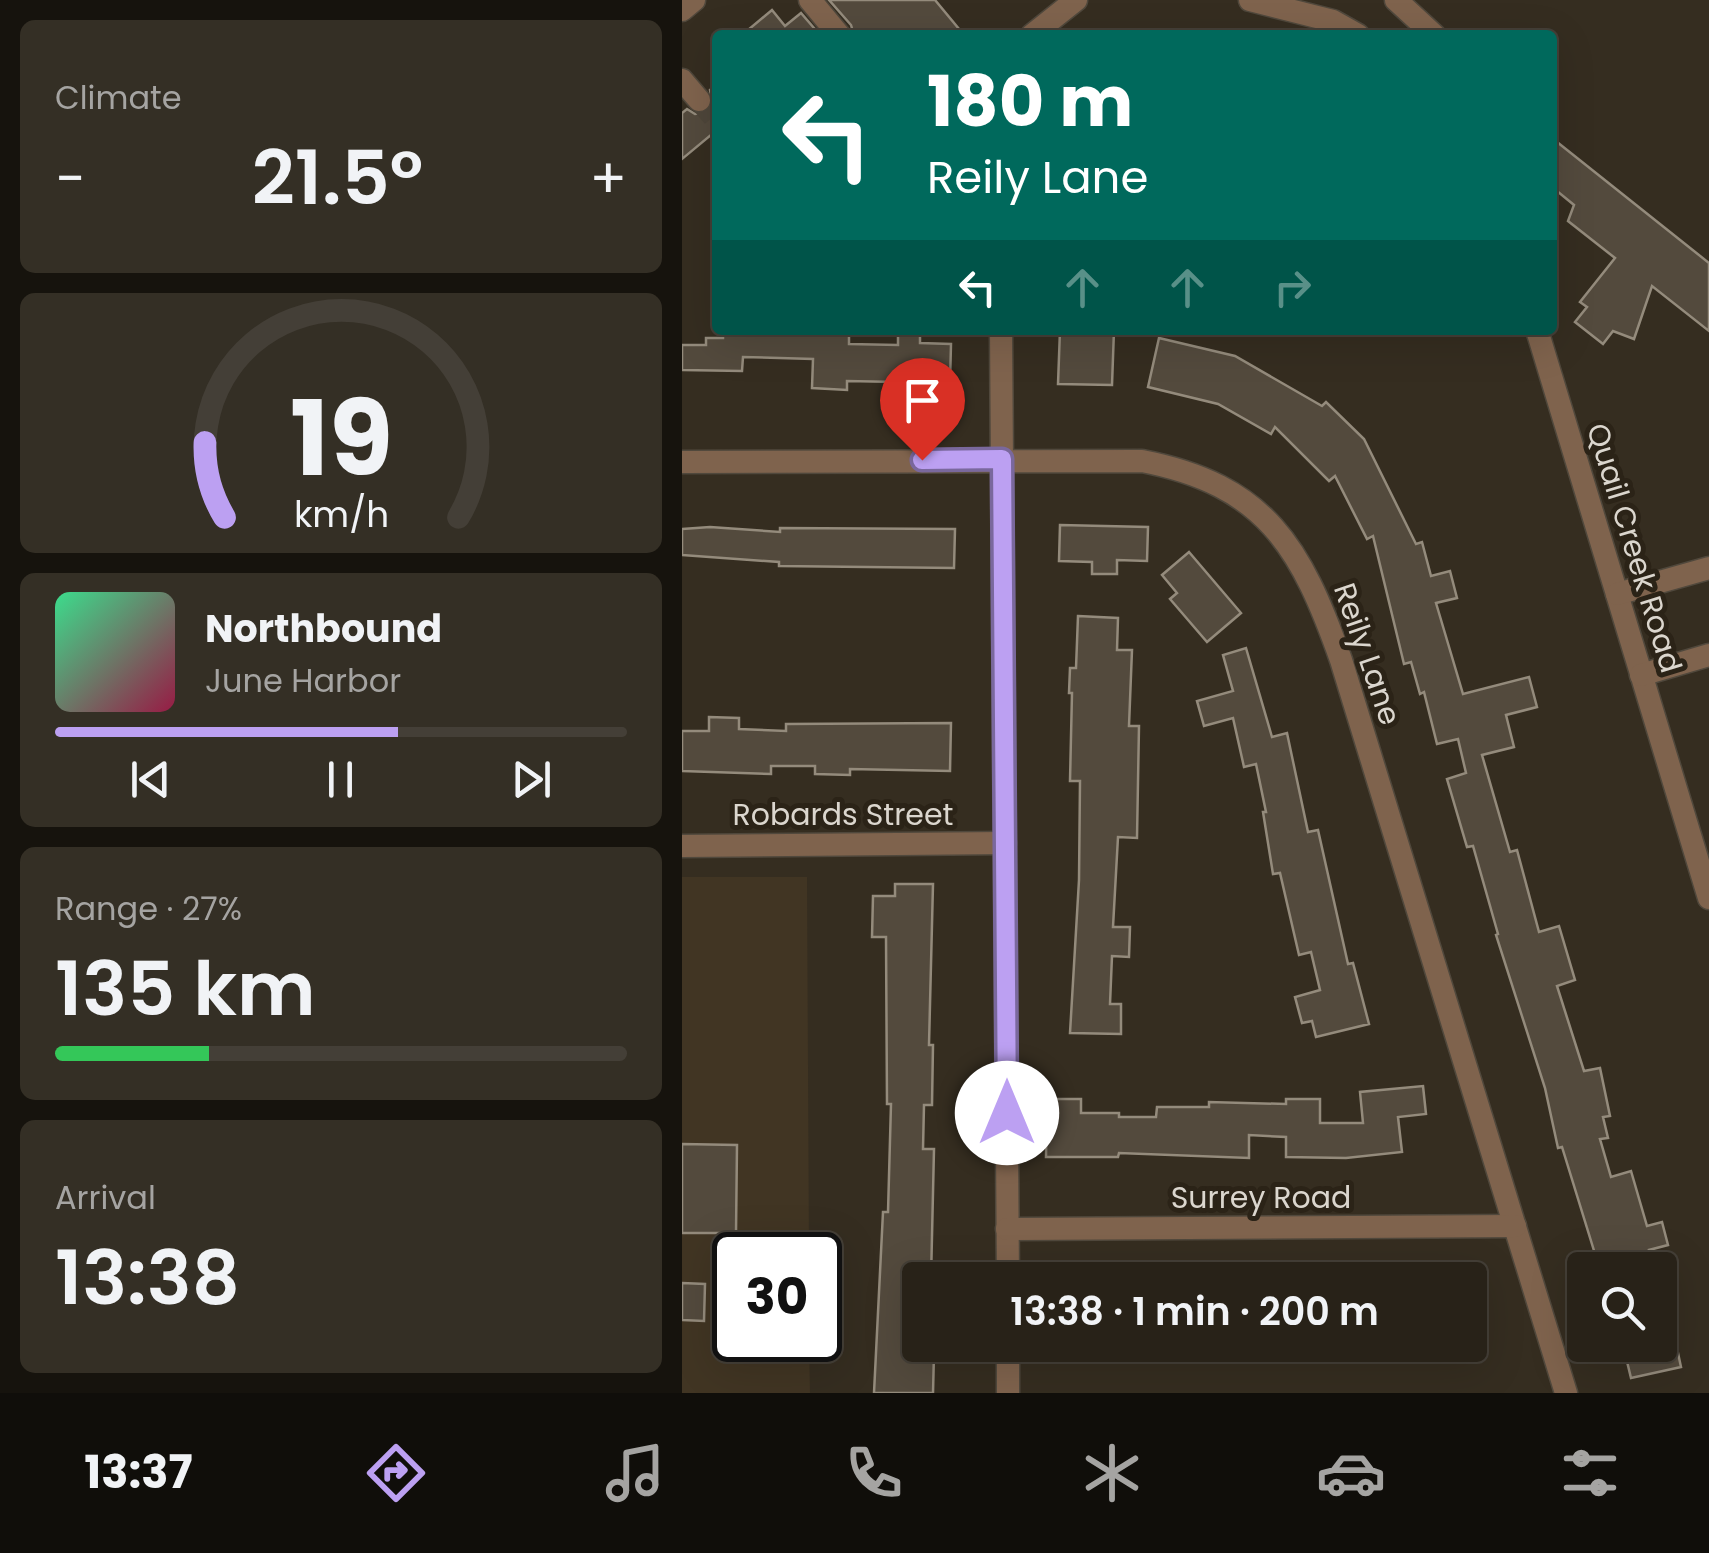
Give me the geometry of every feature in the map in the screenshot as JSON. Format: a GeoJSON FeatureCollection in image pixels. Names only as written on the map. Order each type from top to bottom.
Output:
{"type":"FeatureCollection","features":[{"type":"Feature","properties":{"kind":"street"},"geometry":{"type":"LineString","coordinates":[[682,10],[694,0]]}},
{"type":"Feature","properties":{"kind":"street"},"geometry":{"type":"LineString","coordinates":[[810,0],[835,30]]}},
{"type":"Feature","properties":{"kind":"street"},"geometry":{"type":"LineString","coordinates":[[828,0],[852,30]]}},
{"type":"Feature","properties":{"kind":"street"},"geometry":{"type":"LineString","coordinates":[[1038,30],[1076,0]]}},
{"type":"Feature","properties":{"kind":"street"},"geometry":{"type":"LineString","coordinates":[[1250,0],[1333,21],[1349,30]]}},
{"type":"Feature","properties":{"kind":"street"},"geometry":{"type":"LineString","coordinates":[[1396,0],[1428,28]]}},
{"type":"Feature","properties":{"kind":"street"},"geometry":{"type":"LineString","coordinates":[[682,80],[699,100]]}},
{"type":"Feature","properties":{"kind":"street"},"geometry":{"type":"LineString","coordinates":[[1001,335],[1008,1262]]}},
{"type":"Feature","properties":{"kind":"street","name":"Quail Creek Road"},"geometry":{"type":"LineString","coordinates":[[1539,335],[1642,675],[1702,852],[1708,898]]}},
{"type":"Feature","properties":{"kind":"street","name":"Reily Lane"},"geometry":{"type":"LineString","coordinates":[[682,462],[1142,461],[1183,469],[1222,486],[1257,510],[1295,553],[1342,660],[1566,1393]]}},
{"type":"Feature","properties":{"kind":"street"},"geometry":{"type":"LineString","coordinates":[[1617,594],[1708,568]]}},
{"type":"Feature","properties":{"kind":"street"},"geometry":{"type":"LineString","coordinates":[[1642,675],[1708,655]]}},
{"type":"Feature","properties":{"kind":"street","name":"Robards Street"},"geometry":{"type":"LineString","coordinates":[[682,846],[1005,843]]}},
{"type":"Feature","properties":{"kind":"street","name":"Surrey Road"},"geometry":{"type":"LineString","coordinates":[[1007,1229],[1515,1226]]}},
{"type":"Feature","properties":{"kind":"street"},"geometry":{"type":"LineString","coordinates":[[1008,1362],[1008,1393]]}},
{"type":"Feature","properties":{"kind":"shaded area"},"geometry":{"type":"Polygon","coordinates":[[[682,877],[807,877],[809,1232],[712,1232],[712,1362],[809,1362],[810,1393],[682,1393],[682,877]]]}},
{"type":"Feature","properties":{"kind":"building"},"geometry":{"type":"Polygon","coordinates":[[[829,0],[935,0],[960,30],[852,30],[829,0]]]}},
{"type":"Feature","properties":{"kind":"building"},"geometry":{"type":"Polygon","coordinates":[[[772,10],[785,26],[801,13],[816,30],[748,30],[772,10]]]}},
{"type":"Feature","properties":{"kind":"building"},"geometry":{"type":"Polygon","coordinates":[[[712,106],[712,134],[682,159],[682,113],[687,109],[695,114],[708,112],[712,106]]]}},
{"type":"Feature","properties":{"kind":"building"},"geometry":{"type":"Polygon","coordinates":[[[1557,142],[1709,263],[1709,331],[1652,286],[1634,339],[1613,331],[1603,344],[1575,322],[1587,307],[1580,302],[1615,258],[1568,221],[1574,205],[1557,191],[1557,142]]]}},
{"type":"Feature","properties":{"kind":"building"},"geometry":{"type":"Polygon","coordinates":[[[849,335],[849,344],[898,345],[898,335],[920,335],[920,343],[951,344],[950,383],[847,381],[847,390],[812,388],[813,359],[743,357],[742,371],[682,370],[682,345],[706,345],[706,338],[849,335]]]}},
{"type":"Feature","properties":{"kind":"building"},"geometry":{"type":"Polygon","coordinates":[[[1060,335],[1114,335],[1112,385],[1058,384],[1060,335]]]}},
{"type":"Feature","properties":{"kind":"building"},"geometry":{"type":"Polygon","coordinates":[[[1159,338],[1235,356],[1322,406],[1326,402],[1364,439],[1416,544],[1422,542],[1431,576],[1450,571],[1457,598],[1436,603],[1463,694],[1529,677],[1537,707],[1506,715],[1514,747],[1482,755],[1510,852],[1517,850],[1539,932],[1559,926],[1575,980],[1557,986],[1584,1071],[1600,1068],[1610,1116],[1603,1117],[1608,1138],[1600,1139],[1611,1177],[1631,1171],[1647,1226],[1662,1222],[1668,1245],[1650,1252],[1594,1252],[1562,1147],[1558,1148],[1545,1088],[1496,935],[1473,846],[1467,847],[1447,779],[1466,773],[1458,739],[1437,744],[1424,692],[1420,694],[1411,662],[1404,664],[1373,536],[1367,539],[1335,476],[1329,481],[1275,427],[1271,434],[1218,404],[1148,387],[1159,338]]]}},
{"type":"Feature","properties":{"kind":"building"},"geometry":{"type":"Polygon","coordinates":[[[1060,525],[1148,527],[1147,561],[1117,560],[1117,574],[1092,574],[1092,562],[1059,561],[1060,525]]]}},
{"type":"Feature","properties":{"kind":"building"},"geometry":{"type":"Polygon","coordinates":[[[780,528],[955,529],[954,568],[779,566],[779,562],[682,555],[682,529],[780,532],[780,528]]]}},
{"type":"Feature","properties":{"kind":"building"},"geometry":{"type":"Polygon","coordinates":[[[1189,552],[1241,613],[1207,642],[1170,599],[1177,593],[1162,575],[1189,552]]]}},
{"type":"Feature","properties":{"kind":"building"},"geometry":{"type":"Polygon","coordinates":[[[1078,616],[1118,618],[1117,650],[1132,650],[1129,726],[1139,726],[1137,838],[1118,837],[1113,927],[1130,927],[1129,957],[1112,956],[1110,1004],[1121,1004],[1121,1034],[1070,1033],[1080,781],[1070,781],[1069,693],[1070,668],[1076,668],[1078,616]]]}},
{"type":"Feature","properties":{"kind":"building"},"geometry":{"type":"Polygon","coordinates":[[[1246,648],[1272,737],[1287,733],[1308,832],[1318,830],[1348,964],[1353,963],[1369,1024],[1316,1037],[1312,1021],[1302,1023],[1295,997],[1320,990],[1311,952],[1299,955],[1280,873],[1273,874],[1256,764],[1244,767],[1233,718],[1204,726],[1197,701],[1233,691],[1223,655],[1246,648]]]}},
{"type":"Feature","properties":{"kind":"building"},"geometry":{"type":"Polygon","coordinates":[[[709,717],[739,718],[739,729],[786,731],[786,724],[951,723],[950,771],[850,769],[850,775],[815,774],[815,766],[771,766],[771,774],[682,771],[682,731],[709,731],[709,717]]]}},
{"type":"Feature","properties":{"kind":"building"},"geometry":{"type":"Polygon","coordinates":[[[895,884],[933,884],[929,1045],[933,1045],[932,1105],[924,1105],[923,1149],[934,1149],[931,1262],[902,1262],[902,1362],[934,1362],[933,1393],[874,1393],[883,1212],[888,1212],[891,1104],[887,1104],[886,937],[872,937],[873,896],[895,896],[895,884]]]}},
{"type":"Feature","properties":{"kind":"building"},"geometry":{"type":"Polygon","coordinates":[[[1423,1086],[1426,1114],[1398,1117],[1402,1152],[1346,1158],[1286,1157],[1286,1137],[1249,1135],[1249,1158],[1119,1153],[1118,1157],[1046,1157],[1047,1099],[1081,1099],[1081,1113],[1156,1117],[1157,1107],[1209,1107],[1209,1102],[1286,1104],[1286,1099],[1320,1099],[1320,1123],[1363,1123],[1360,1092],[1423,1086]]]}},
{"type":"Feature","properties":{"kind":"building"},"geometry":{"type":"Polygon","coordinates":[[[682,1144],[737,1145],[736,1232],[682,1233],[682,1144]]]}},
{"type":"Feature","properties":{"kind":"building"},"geometry":{"type":"Polygon","coordinates":[[[682,1283],[705,1284],[704,1321],[682,1320],[682,1283]]]}},
{"type":"Feature","properties":{"kind":"building"},"geometry":{"type":"Polygon","coordinates":[[[1677,1348],[1681,1367],[1631,1378],[1627,1362],[1677,1362],[1677,1348]]]}},
{"type":"Feature","properties":{"kind":"tunnel"},"geometry":{"type":"LineString","coordinates":[[699,100],[712,115]]}},
{"type":"Feature","properties":{"kind":"route"},"geometry":{"type":"LineString","coordinates":[[922,460],[1002,459],[1007,1113]]}}]}
